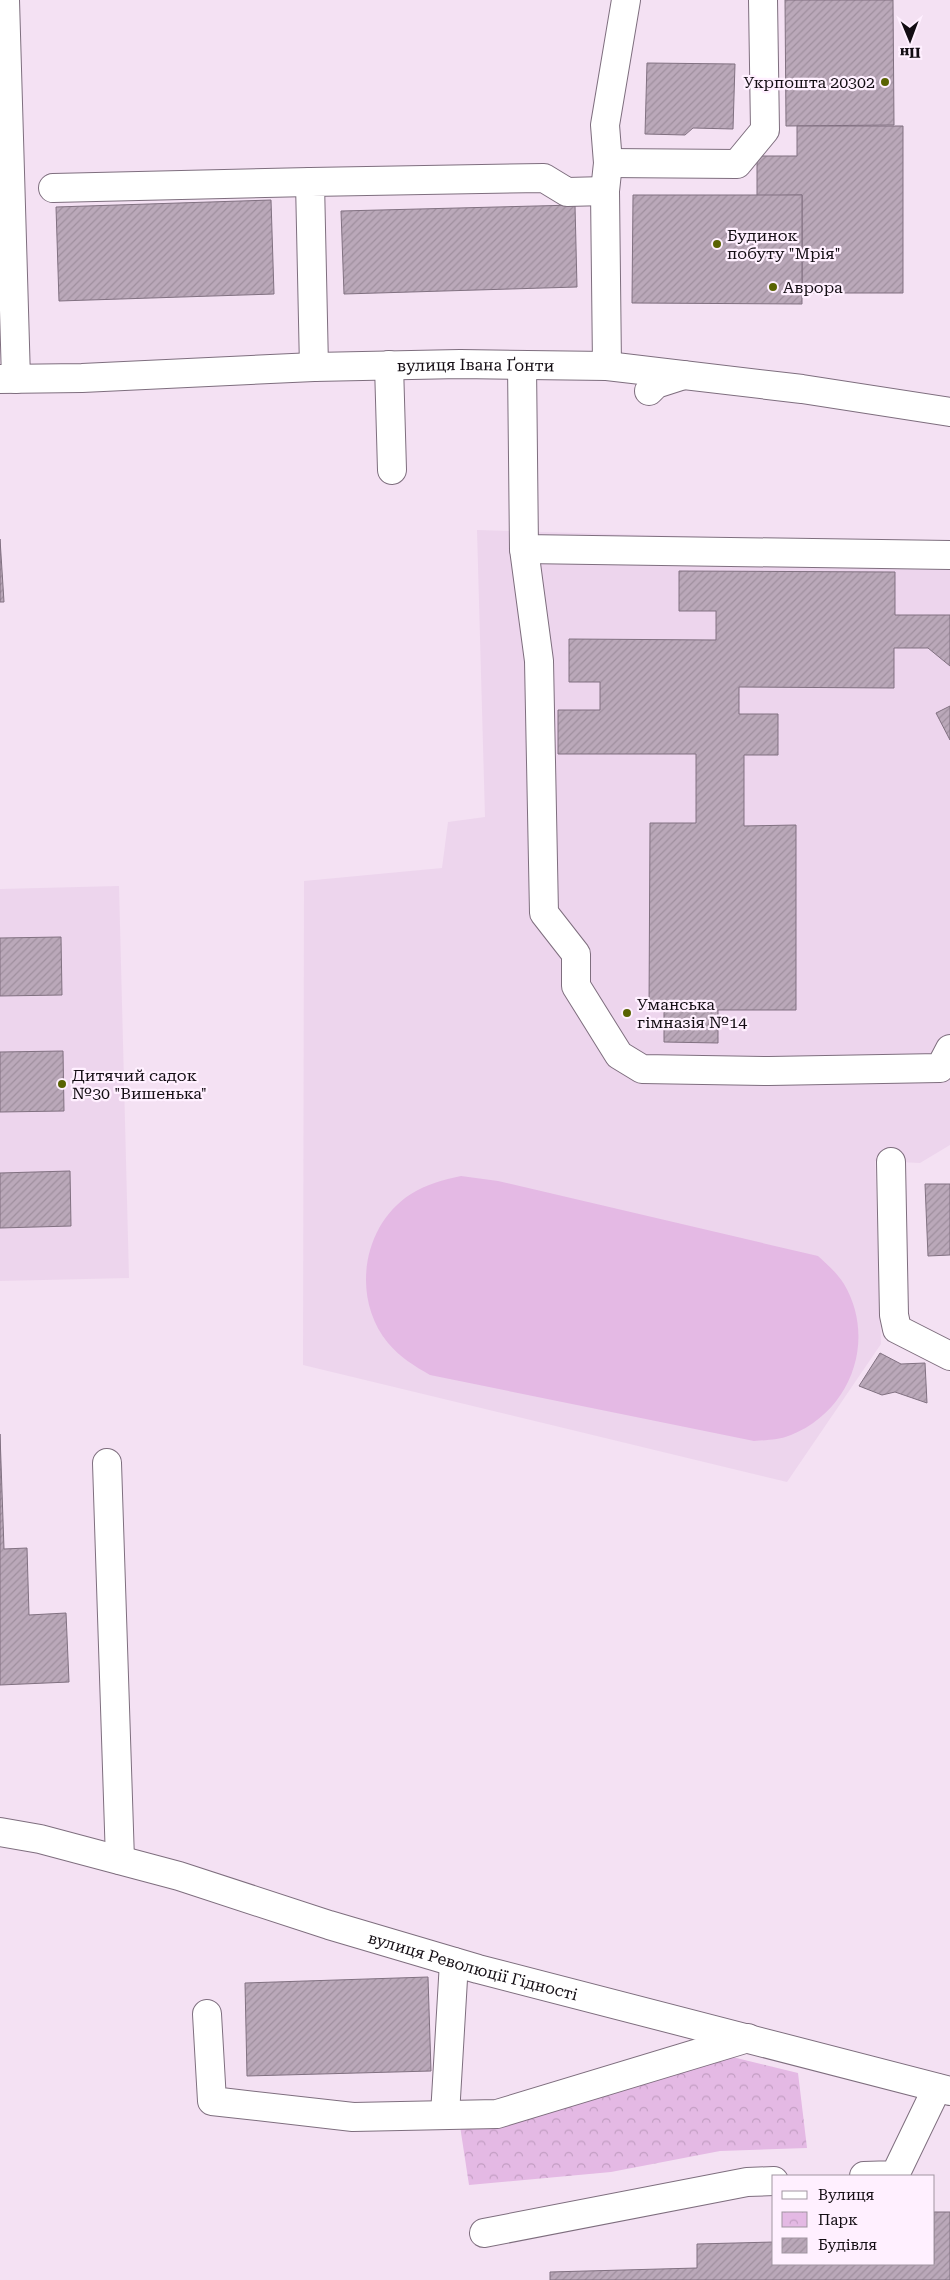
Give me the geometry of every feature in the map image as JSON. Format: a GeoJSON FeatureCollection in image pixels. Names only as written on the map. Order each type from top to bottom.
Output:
{"type":"FeatureCollection","features":[{"type":"Feature","properties":{"kind":"street"},"geometry":{"type":"LineString","coordinates":[[5,0],[8,379]]}},
{"type":"Feature","properties":{"kind":"street"},"geometry":{"type":"LineString","coordinates":[[607,366],[605,191],[608,163],[605,125],[626,0]]}},
{"type":"Feature","properties":{"kind":"street"},"geometry":{"type":"LineString","coordinates":[[608,163],[738,164],[765,130],[763,0]]}},
{"type":"Feature","properties":{"kind":"street"},"geometry":{"type":"LineString","coordinates":[[53,188],[544,178],[567,192],[605,191]]}},
{"type":"Feature","properties":{"kind":"street"},"geometry":{"type":"LineString","coordinates":[[310,182],[314,366]]}},
{"type":"Feature","properties":{"kind":"street"},"geometry":{"type":"LineString","coordinates":[[389,365],[392,470]]}},
{"type":"Feature","properties":{"kind":"street"},"geometry":{"type":"LineString","coordinates":[[522,365],[524,549],[539,661],[544,913],[576,954],[576,986],[619,1056],[642,1069],[768,1071],[940,1068],[950,1049]]}},
{"type":"Feature","properties":{"kind":"street","name":"вулиця Івана Ґонти"},"geometry":{"type":"LineString","coordinates":[[8,379],[314,366],[607,366],[802,389],[950,412]]}},
{"type":"Feature","properties":{"kind":"street"},"geometry":{"type":"LineString","coordinates":[[649,391],[656,384],[684,375]]}},
{"type":"Feature","properties":{"kind":"street"},"geometry":{"type":"LineString","coordinates":[[524,549],[950,555]]}},
{"type":"Feature","properties":{"kind":"street"},"geometry":{"type":"LineString","coordinates":[[891,1162],[894,1314],[897,1329],[950,1356]]}},
{"type":"Feature","properties":{"kind":"street"},"geometry":{"type":"LineString","coordinates":[[107,1462],[120,1860]]}},
{"type":"Feature","properties":{"kind":"street","name":"вулиця Революції Гідності"},"geometry":{"type":"LineString","coordinates":[[0,1832],[40,1839],[179,1876],[454,1962],[943,2089]]}},
{"type":"Feature","properties":{"kind":"street"},"geometry":{"type":"LineString","coordinates":[[445,2115],[454,1962]]}},
{"type":"Feature","properties":{"kind":"street"},"geometry":{"type":"LineString","coordinates":[[207,2014],[212,2101],[353,2117],[497,2114],[748,2038]]}},
{"type":"Feature","properties":{"kind":"street"},"geometry":{"type":"LineString","coordinates":[[895,2175],[943,2089]]}},
{"type":"Feature","properties":{"kind":"street"},"geometry":{"type":"LineString","coordinates":[[484,2233],[747,2182],[772,2181]]}},
{"type":"Feature","properties":{"kind":"shaded area","name":"Уманська гімназія №14"},"geometry":{"type":"Polygon","coordinates":[[[477,530],[950,544],[950,1145],[920,1163],[875,1161],[881,1344],[787,1482],[303,1365],[304,881],[442,868],[448,822],[485,817],[477,530]]]}},
{"type":"Feature","properties":{"kind":"shaded area","name":"Дитячий садок №30 \"Вишенька\""},"geometry":{"type":"Polygon","coordinates":[[[119,886],[129,1278],[0,1281],[0,889],[119,886]]]}},
{"type":"Feature","properties":{"kind":"green space"},"geometry":{"type":"Polygon","coordinates":[[[461,1176],[498,1181],[818,1256],[835,1272],[844,1284],[854,1306],[858,1328],[858,1350],[852,1371],[843,1391],[829,1409],[812,1424],[786,1437],[754,1441],[430,1375],[397,1353],[376,1325],[369,1305],[366,1284],[367,1263],[372,1243],[394,1207],[411,1194],[423,1188],[461,1176]]]}},
{"type":"Feature","properties":{"kind":"green space"},"geometry":{"type":"Polygon","coordinates":[[[720,2054],[798,2073],[807,2148],[720,2151],[611,2172],[469,2185],[460,2126],[720,2054]]]}},
{"type":"Feature","properties":{"kind":"building"},"geometry":{"type":"Polygon","coordinates":[[[785,0],[893,0],[894,125],[786,126],[785,0]]]}},
{"type":"Feature","properties":{"kind":"building"},"geometry":{"type":"Polygon","coordinates":[[[647,63],[735,64],[733,129],[693,128],[685,135],[645,134],[647,63]]]}},
{"type":"Feature","properties":{"kind":"building"},"geometry":{"type":"Polygon","coordinates":[[[797,126],[903,126],[903,293],[802,293],[802,195],[757,196],[757,156],[797,156],[797,126]]]}},
{"type":"Feature","properties":{"kind":"building","name":"Будинок побуту \"Мрія\""},"geometry":{"type":"Polygon","coordinates":[[[633,195],[802,195],[802,304],[632,303],[633,195]]]}},
{"type":"Feature","properties":{"kind":"building"},"geometry":{"type":"Polygon","coordinates":[[[271,200],[274,294],[59,301],[56,207],[271,200]]]}},
{"type":"Feature","properties":{"kind":"building"},"geometry":{"type":"Polygon","coordinates":[[[575,205],[577,287],[344,294],[341,211],[575,205]]]}},
{"type":"Feature","properties":{"kind":"building"},"geometry":{"type":"Polygon","coordinates":[[[0,539],[4,602],[0,602],[0,539]]]}},
{"type":"Feature","properties":{"kind":"building"},"geometry":{"type":"Polygon","coordinates":[[[679,571],[895,572],[895,615],[950,615],[950,666],[928,648],[894,648],[894,688],[739,687],[739,714],[778,714],[778,755],[744,755],[744,826],[796,825],[796,1010],[718,1010],[718,1043],[664,1042],[664,1009],[649,1009],[650,823],[696,823],[696,754],[558,754],[558,710],[600,710],[600,682],[569,682],[569,639],[716,640],[716,611],[679,611],[679,571]]]}},
{"type":"Feature","properties":{"kind":"building"},"geometry":{"type":"Polygon","coordinates":[[[950,706],[950,740],[936,713],[950,706]]]}},
{"type":"Feature","properties":{"kind":"building"},"geometry":{"type":"Polygon","coordinates":[[[61,937],[62,995],[0,996],[0,938],[61,937]]]}},
{"type":"Feature","properties":{"kind":"building"},"geometry":{"type":"Polygon","coordinates":[[[63,1051],[64,1111],[0,1112],[0,1052],[63,1051]]]}},
{"type":"Feature","properties":{"kind":"building"},"geometry":{"type":"Polygon","coordinates":[[[70,1171],[71,1226],[0,1228],[0,1173],[70,1171]]]}},
{"type":"Feature","properties":{"kind":"building"},"geometry":{"type":"Polygon","coordinates":[[[925,1184],[950,1184],[950,1255],[928,1256],[925,1184]]]}},
{"type":"Feature","properties":{"kind":"building"},"geometry":{"type":"Polygon","coordinates":[[[880,1353],[901,1364],[925,1363],[927,1403],[895,1392],[882,1395],[859,1386],[880,1353]]]}},
{"type":"Feature","properties":{"kind":"building"},"geometry":{"type":"Polygon","coordinates":[[[0,1434],[4,1549],[27,1548],[29,1615],[66,1613],[69,1682],[0,1685],[0,1434]]]}},
{"type":"Feature","properties":{"kind":"building"},"geometry":{"type":"Polygon","coordinates":[[[428,1977],[431,2071],[247,2076],[245,1983],[428,1977]]]}},
{"type":"Feature","properties":{"kind":"building"},"geometry":{"type":"Polygon","coordinates":[[[935,2212],[950,2212],[950,2280],[550,2280],[550,2272],[697,2268],[697,2244],[772,2242],[772,2265],[935,2265],[935,2212]]]}},
{"type":"Feature","properties":{"kind":"place","name":"Укрпошта 20302"},"geometry":{"type":"Point","coordinates":[885,82]}},
{"type":"Feature","properties":{"kind":"place","name":"Будинок побуту \"Мрія\""},"geometry":{"type":"Point","coordinates":[717,244]}},
{"type":"Feature","properties":{"kind":"place","name":"Аврора"},"geometry":{"type":"Point","coordinates":[773,287]}},
{"type":"Feature","properties":{"kind":"place","name":"Уманська гімназія №14"},"geometry":{"type":"Point","coordinates":[627,1013]}},
{"type":"Feature","properties":{"kind":"place","name":"Дитячий садок №30 \"Вишенька\""},"geometry":{"type":"Point","coordinates":[62,1084]}}]}
